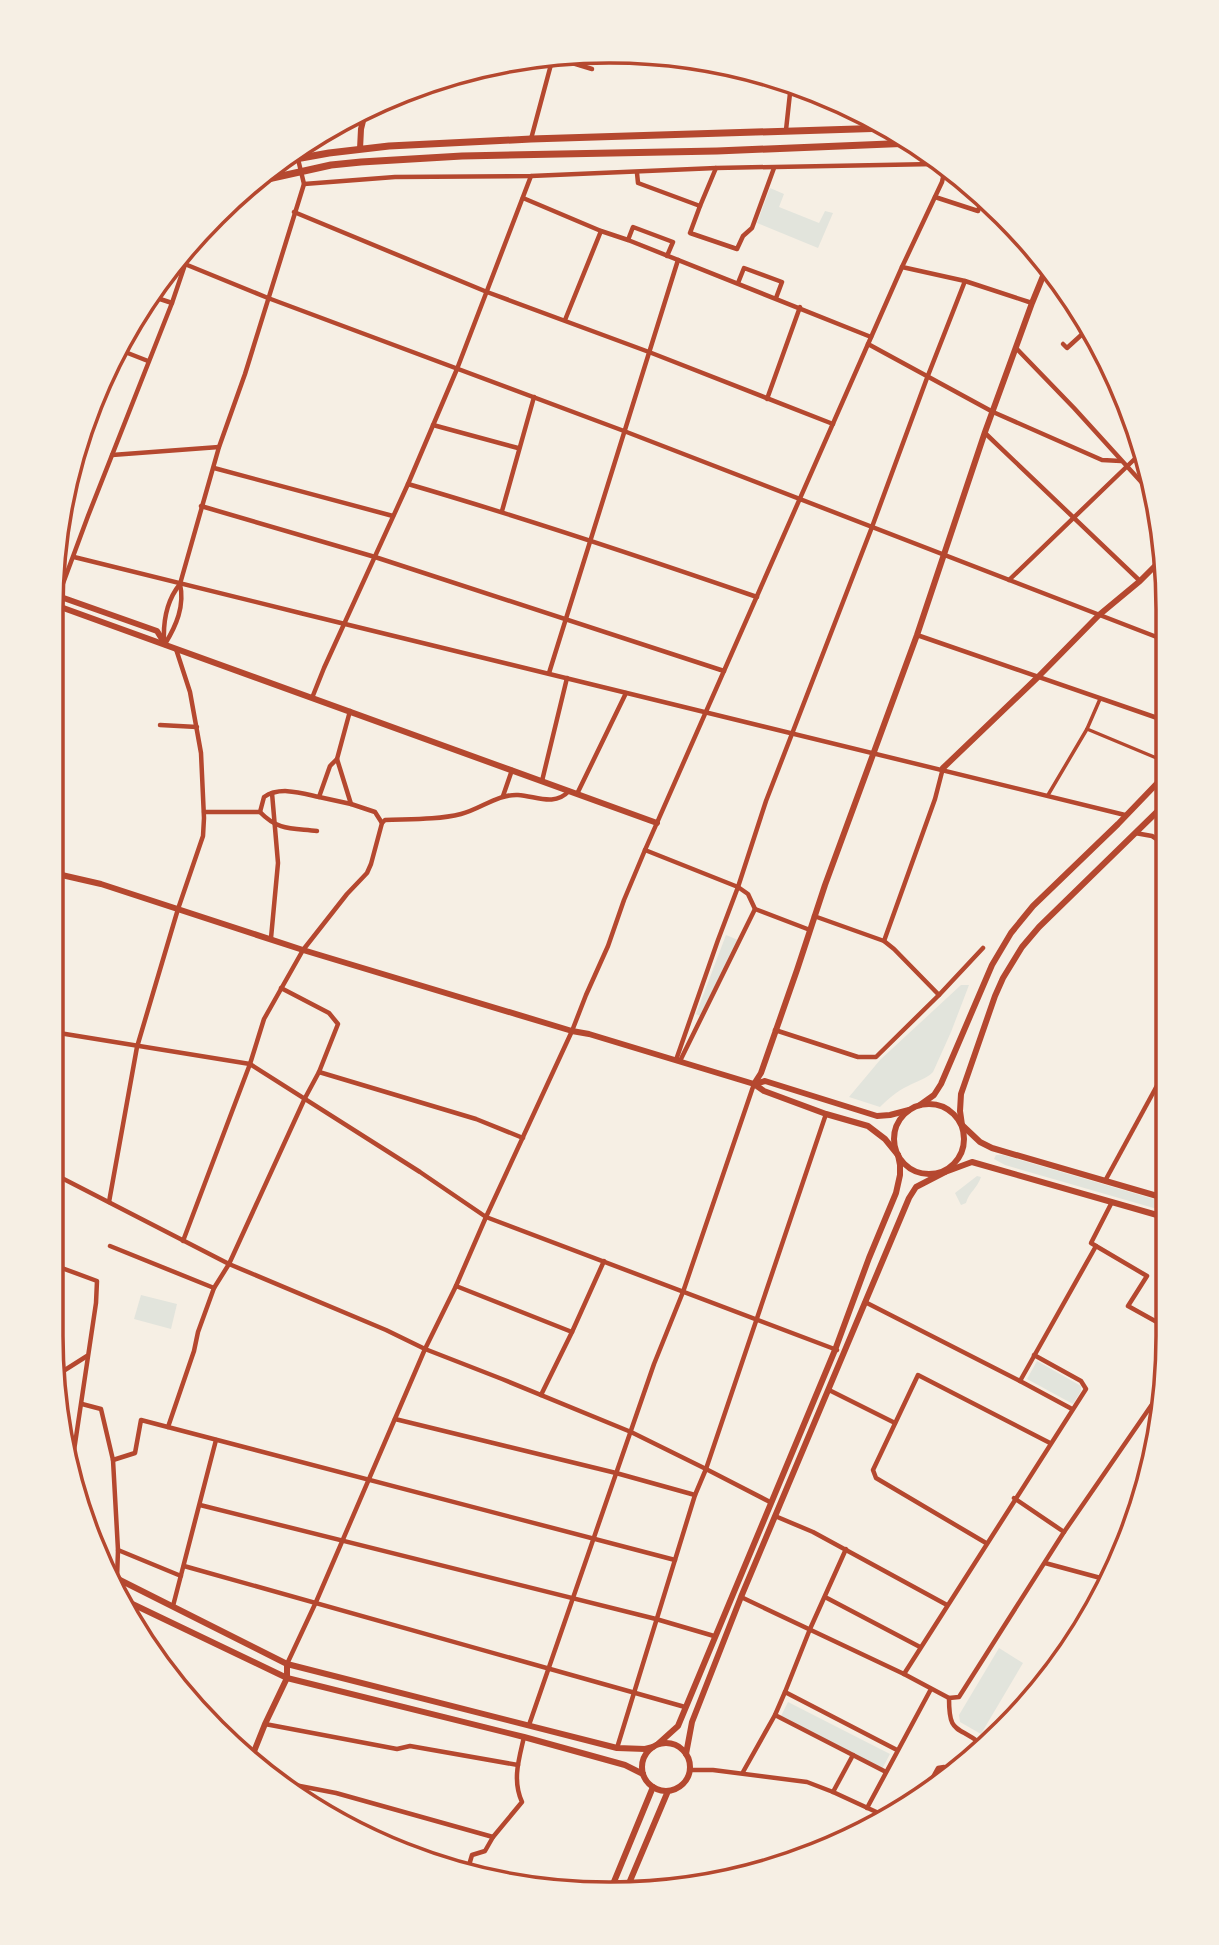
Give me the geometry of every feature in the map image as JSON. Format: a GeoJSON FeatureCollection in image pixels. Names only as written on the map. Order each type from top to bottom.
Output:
{"type":"FeatureCollection","features":[{"type":"Feature","properties":{"kind":"main road"},"geometry":{"type":"LineString","coordinates":[[361,162],[360,130],[362,122]]}},
{"type":"Feature","properties":{"kind":"main road"},"geometry":{"type":"LineString","coordinates":[[301,158],[360,149],[531,139],[869,128]]}},
{"type":"Feature","properties":{"kind":"main road"},"geometry":{"type":"LineString","coordinates":[[275,178],[361,162],[501,155],[897,145]]}},
{"type":"Feature","properties":{"kind":"main road"},"geometry":{"type":"LineString","coordinates":[[754,1084],[761,1073],[814,916],[917,635],[985,432],[1043,277]]}},
{"type":"Feature","properties":{"kind":"main road"},"geometry":{"type":"LineString","coordinates":[[943,768],[1099,615],[1154,567]]}},
{"type":"Feature","properties":{"kind":"main road"},"geometry":{"type":"LineString","coordinates":[[63,598],[157,631],[165,645]]}},
{"type":"Feature","properties":{"kind":"main road"},"geometry":{"type":"LineString","coordinates":[[63,608],[657,823]]}},
{"type":"Feature","properties":{"kind":"main road"},"geometry":{"type":"LineString","coordinates":[[643,1774],[645,1756],[678,1726],[835,1350],[898,1184],[900,1165],[894,1146],[897,1126],[909,1111],[934,1095],[941,1084],[992,965],[1011,933],[1032,906],[1156,784]]}},
{"type":"Feature","properties":{"kind":"main road"},"geometry":{"type":"LineString","coordinates":[[686,1754],[692,1722],[741,1597],[909,1198],[916,1187],[954,1165],[960,1157],[965,1136],[960,1111],[961,1094],[995,996],[1021,947],[1156,813]]}},
{"type":"Feature","properties":{"kind":"main road"},"geometry":{"type":"LineString","coordinates":[[63,875],[101,884],[303,950],[754,1084],[764,1091],[876,1130],[913,1171],[934,1174],[972,1162],[1156,1215]]}},
{"type":"Feature","properties":{"kind":"main road"},"geometry":{"type":"LineString","coordinates":[[754,1084],[765,1081],[877,1116],[909,1111]]}},
{"type":"Feature","properties":{"kind":"main road"},"geometry":{"type":"LineString","coordinates":[[920,1105],[930,1104],[949,1110],[980,1142],[992,1148],[1156,1196]]}},
{"type":"Feature","properties":{"kind":"main road"},"geometry":{"type":"LineString","coordinates":[[869,1258],[882,1261]]}},
{"type":"Feature","properties":{"kind":"main road"},"geometry":{"type":"LineString","coordinates":[[764,1518],[774,1519]]}},
{"type":"Feature","properties":{"kind":"main road"},"geometry":{"type":"LineString","coordinates":[[121,1580],[286,1664],[617,1748],[645,1749],[671,1744],[686,1754],[690,1770],[682,1784],[668,1791],[660,1790],[653,1787],[643,1774],[625,1765],[287,1678],[134,1605]]}},
{"type":"Feature","properties":{"kind":"main road"},"geometry":{"type":"LineString","coordinates":[[254,1750],[287,1678],[286,1664]]}},
{"type":"Feature","properties":{"kind":"main road"},"geometry":{"type":"LineString","coordinates":[[614,1882],[653,1787]]}},
{"type":"Feature","properties":{"kind":"main road"},"geometry":{"type":"LineString","coordinates":[[631,1881],[668,1791]]}},
{"type":"Feature","properties":{"kind":"street"},"geometry":{"type":"LineString","coordinates":[[576,64],[592,69]]}},
{"type":"Feature","properties":{"kind":"street"},"geometry":{"type":"LineString","coordinates":[[531,139],[550,67]]}},
{"type":"Feature","properties":{"kind":"street"},"geometry":{"type":"LineString","coordinates":[[786,130],[790,94]]}},
{"type":"Feature","properties":{"kind":"street"},"geometry":{"type":"LineString","coordinates":[[165,645],[163,626],[172,594],[180,583],[219,447],[245,374],[304,184],[298,161]]}},
{"type":"Feature","properties":{"kind":"street"},"geometry":{"type":"LineString","coordinates":[[304,184],[395,177],[531,176],[926,164]]}},
{"type":"Feature","properties":{"kind":"street"},"geometry":{"type":"LineString","coordinates":[[716,169],[690,233],[737,249],[743,236],[752,228],[774,168]]}},
{"type":"Feature","properties":{"kind":"street"},"geometry":{"type":"LineString","coordinates":[[637,173],[638,183],[700,206]]}},
{"type":"Feature","properties":{"kind":"street"},"geometry":{"type":"LineString","coordinates":[[312,698],[457,369],[531,176]]}},
{"type":"Feature","properties":{"kind":"street"},"geometry":{"type":"LineString","coordinates":[[286,1664],[316,1602],[425,1349],[572,1031],[645,850],[943,177]]}},
{"type":"Feature","properties":{"kind":"street"},"geometry":{"type":"LineString","coordinates":[[935,197],[978,211],[979,207]]}},
{"type":"Feature","properties":{"kind":"street"},"geometry":{"type":"LineString","coordinates":[[523,198],[872,337]]}},
{"type":"Feature","properties":{"kind":"street"},"geometry":{"type":"LineString","coordinates":[[294,212],[487,292],[833,424]]}},
{"type":"Feature","properties":{"kind":"street"},"geometry":{"type":"LineString","coordinates":[[628,240],[632,227],[673,242],[667,256]]}},
{"type":"Feature","properties":{"kind":"street"},"geometry":{"type":"LineString","coordinates":[[565,320],[601,231]]}},
{"type":"Feature","properties":{"kind":"street"},"geometry":{"type":"LineString","coordinates":[[549,674],[678,260]]}},
{"type":"Feature","properties":{"kind":"street"},"geometry":{"type":"LineString","coordinates":[[186,265],[1156,637]]}},
{"type":"Feature","properties":{"kind":"street"},"geometry":{"type":"LineString","coordinates":[[64,582],[184,267]]}},
{"type":"Feature","properties":{"kind":"street"},"geometry":{"type":"LineString","coordinates":[[902,267],[965,281],[1032,303]]}},
{"type":"Feature","properties":{"kind":"street"},"geometry":{"type":"LineString","coordinates":[[738,284],[744,268],[782,282],[776,298]]}},
{"type":"Feature","properties":{"kind":"street"},"geometry":{"type":"LineString","coordinates":[[678,1061],[766,801],[965,281]]}},
{"type":"Feature","properties":{"kind":"street"},"geometry":{"type":"LineString","coordinates":[[160,299],[172,303]]}},
{"type":"Feature","properties":{"kind":"street"},"geometry":{"type":"LineString","coordinates":[[767,399],[800,307]]}},
{"type":"Feature","properties":{"kind":"street"},"geometry":{"type":"LineString","coordinates":[[1063,344],[1067,348],[1082,334]]}},
{"type":"Feature","properties":{"kind":"street"},"geometry":{"type":"LineString","coordinates":[[868,344],[993,412],[1102,460],[1121,461]]}},
{"type":"Feature","properties":{"kind":"street"},"geometry":{"type":"LineString","coordinates":[[1016,348],[1140,481]]}},
{"type":"Feature","properties":{"kind":"street"},"geometry":{"type":"LineString","coordinates":[[127,353],[148,361]]}},
{"type":"Feature","properties":{"kind":"street"},"geometry":{"type":"LineString","coordinates":[[502,511],[534,397]]}},
{"type":"Feature","properties":{"kind":"street"},"geometry":{"type":"LineString","coordinates":[[433,425],[518,448]]}},
{"type":"Feature","properties":{"kind":"street"},"geometry":{"type":"LineString","coordinates":[[985,432],[1140,581]]}},
{"type":"Feature","properties":{"kind":"street"},"geometry":{"type":"LineString","coordinates":[[111,456],[219,447]]}},
{"type":"Feature","properties":{"kind":"street"},"geometry":{"type":"LineString","coordinates":[[1009,580],[1134,460]]}},
{"type":"Feature","properties":{"kind":"street"},"geometry":{"type":"LineString","coordinates":[[214,468],[393,516]]}},
{"type":"Feature","properties":{"kind":"street"},"geometry":{"type":"LineString","coordinates":[[408,484],[502,511],[757,597]]}},
{"type":"Feature","properties":{"kind":"street"},"geometry":{"type":"LineString","coordinates":[[201,506],[375,557],[724,671]]}},
{"type":"Feature","properties":{"kind":"street"},"geometry":{"type":"LineString","coordinates":[[74,557],[943,768],[1126,816]]}},
{"type":"Feature","properties":{"kind":"street"},"geometry":{"type":"LineString","coordinates":[[165,645],[175,629],[183,597],[180,583]]}},
{"type":"Feature","properties":{"kind":"street"},"geometry":{"type":"LineString","coordinates":[[917,635],[1156,718]]}},
{"type":"Feature","properties":{"kind":"street"},"geometry":{"type":"LineString","coordinates":[[109,1202],[137,1046],[203,836],[201,753],[190,692],[176,649]]}},
{"type":"Feature","properties":{"kind":"street"},"geometry":{"type":"LineString","coordinates":[[542,781],[567,678]]}},
{"type":"Feature","properties":{"kind":"street"},"geometry":{"type":"LineString","coordinates":[[577,794],[626,693]]}},
{"type":"Feature","properties":{"kind":"street"},"geometry":{"type":"LineString","coordinates":[[1048,796],[1087,729],[1100,698]]}},
{"type":"Feature","properties":{"kind":"street"},"geometry":{"type":"LineString","coordinates":[[319,797],[330,766],[337,759],[350,711]]}},
{"type":"Feature","properties":{"kind":"street"},"geometry":{"type":"LineString","coordinates":[[160,725],[197,727]]}},
{"type":"Feature","properties":{"kind":"street"},"geometry":{"type":"LineString","coordinates":[[1087,729],[1156,758]]}},
{"type":"Feature","properties":{"kind":"street"},"geometry":{"type":"LineString","coordinates":[[337,759],[351,804]]}},
{"type":"Feature","properties":{"kind":"street"},"geometry":{"type":"LineString","coordinates":[[884,941],[935,799],[943,768]]}},
{"type":"Feature","properties":{"kind":"street"},"geometry":{"type":"LineString","coordinates":[[503,796],[512,771]]}},
{"type":"Feature","properties":{"kind":"street"},"geometry":{"type":"LineString","coordinates":[[260,812],[264,797],[272,792],[283,791],[351,804],[375,812],[382,823]]}},
{"type":"Feature","properties":{"kind":"street"},"geometry":{"type":"LineString","coordinates":[[183,1241],[250,1064],[264,1019],[303,950],[367,873],[382,823],[386,820],[460,814],[503,796],[556,800],[569,791]]}},
{"type":"Feature","properties":{"kind":"street"},"geometry":{"type":"LineString","coordinates":[[271,938],[278,863],[272,792]]}},
{"type":"Feature","properties":{"kind":"street"},"geometry":{"type":"LineString","coordinates":[[204,812],[260,812],[274,824],[289,829],[317,831]]}},
{"type":"Feature","properties":{"kind":"street"},"geometry":{"type":"LineString","coordinates":[[1135,833],[1156,839]]}},
{"type":"Feature","properties":{"kind":"street"},"geometry":{"type":"LineString","coordinates":[[645,850],[738,887],[748,894],[755,909],[810,930]]}},
{"type":"Feature","properties":{"kind":"street"},"geometry":{"type":"LineString","coordinates":[[678,1061],[755,909]]}},
{"type":"Feature","properties":{"kind":"street"},"geometry":{"type":"LineString","coordinates":[[814,916],[884,941],[939,995]]}},
{"type":"Feature","properties":{"kind":"street"},"geometry":{"type":"LineString","coordinates":[[775,1030],[858,1057],[876,1057],[983,948]]}},
{"type":"Feature","properties":{"kind":"street"},"geometry":{"type":"LineString","coordinates":[[168,1427],[214,1288],[229,1264],[304,1098],[319,1072],[338,1024],[329,1013],[281,988]]}},
{"type":"Feature","properties":{"kind":"street"},"geometry":{"type":"LineString","coordinates":[[63,1034],[250,1064],[486,1217],[844,1354]]}},
{"type":"Feature","properties":{"kind":"street"},"geometry":{"type":"LineString","coordinates":[[319,1072],[476,1119],[523,1138]]}},
{"type":"Feature","properties":{"kind":"street"},"geometry":{"type":"LineString","coordinates":[[529,1725],[571,1599],[654,1364],[683,1292],[754,1084]]}},
{"type":"Feature","properties":{"kind":"street"},"geometry":{"type":"LineString","coordinates":[[1105,1181],[1156,1088]]}},
{"type":"Feature","properties":{"kind":"street"},"geometry":{"type":"LineString","coordinates":[[617,1748],[695,1494],[706,1469],[826,1114]]}},
{"type":"Feature","properties":{"kind":"street"},"geometry":{"type":"LineString","coordinates":[[63,1179],[229,1264],[425,1349],[631,1433],[770,1502]]}},
{"type":"Feature","properties":{"kind":"street"},"geometry":{"type":"LineString","coordinates":[[1112,1202],[1091,1243],[1147,1276],[1128,1306],[1156,1322]]}},
{"type":"Feature","properties":{"kind":"street"},"geometry":{"type":"LineString","coordinates":[[110,1246],[214,1288]]}},
{"type":"Feature","properties":{"kind":"street"},"geometry":{"type":"LineString","coordinates":[[1020,1381],[1096,1246]]}},
{"type":"Feature","properties":{"kind":"street"},"geometry":{"type":"LineString","coordinates":[[541,1395],[604,1261]]}},
{"type":"Feature","properties":{"kind":"street"},"geometry":{"type":"LineString","coordinates":[[63,1269],[97,1281],[75,1446]]}},
{"type":"Feature","properties":{"kind":"street"},"geometry":{"type":"LineString","coordinates":[[456,1286],[572,1332]]}},
{"type":"Feature","properties":{"kind":"street"},"geometry":{"type":"LineString","coordinates":[[864,1302],[1072,1409]]}},
{"type":"Feature","properties":{"kind":"street"},"geometry":{"type":"LineString","coordinates":[[904,1674],[1086,1389],[1081,1381],[1034,1355]]}},
{"type":"Feature","properties":{"kind":"street"},"geometry":{"type":"LineString","coordinates":[[64,1371],[87,1356]]}},
{"type":"Feature","properties":{"kind":"street"},"geometry":{"type":"LineString","coordinates":[[986,1543],[876,1478],[873,1470],[918,1375],[1050,1443]]}},
{"type":"Feature","properties":{"kind":"street"},"geometry":{"type":"LineString","coordinates":[[830,1390],[895,1423]]}},
{"type":"Feature","properties":{"kind":"street"},"geometry":{"type":"LineString","coordinates":[[82,1404],[101,1409],[113,1460],[118,1550],[115,1568]]}},
{"type":"Feature","properties":{"kind":"street"},"geometry":{"type":"LineString","coordinates":[[741,1597],[949,1698],[959,1697],[1064,1532],[1151,1406]]}},
{"type":"Feature","properties":{"kind":"street"},"geometry":{"type":"LineString","coordinates":[[395,1419],[695,1494]]}},
{"type":"Feature","properties":{"kind":"street"},"geometry":{"type":"LineString","coordinates":[[113,1460],[135,1453],[141,1420],[675,1560]]}},
{"type":"Feature","properties":{"kind":"street"},"geometry":{"type":"LineString","coordinates":[[173,1606],[216,1440]]}},
{"type":"Feature","properties":{"kind":"street"},"geometry":{"type":"LineString","coordinates":[[1014,1499],[1064,1532]]}},
{"type":"Feature","properties":{"kind":"street"},"geometry":{"type":"LineString","coordinates":[[200,1505],[656,1619],[714,1636]]}},
{"type":"Feature","properties":{"kind":"street"},"geometry":{"type":"LineString","coordinates":[[774,1519],[814,1532],[947,1605]]}},
{"type":"Feature","properties":{"kind":"street"},"geometry":{"type":"LineString","coordinates":[[743,1773],[775,1715],[846,1549]]}},
{"type":"Feature","properties":{"kind":"street"},"geometry":{"type":"LineString","coordinates":[[118,1550],[181,1576]]}},
{"type":"Feature","properties":{"kind":"street"},"geometry":{"type":"LineString","coordinates":[[1045,1563],[1100,1578]]}},
{"type":"Feature","properties":{"kind":"street"},"geometry":{"type":"LineString","coordinates":[[184,1566],[686,1708]]}},
{"type":"Feature","properties":{"kind":"street"},"geometry":{"type":"LineString","coordinates":[[825,1597],[920,1647]]}},
{"type":"Feature","properties":{"kind":"street"},"geometry":{"type":"LineString","coordinates":[[867,1808],[931,1689]]}},
{"type":"Feature","properties":{"kind":"street"},"geometry":{"type":"LineString","coordinates":[[785,1692],[897,1751]]}},
{"type":"Feature","properties":{"kind":"street"},"geometry":{"type":"LineString","coordinates":[[949,1698],[949,1718],[955,1728],[976,1740]]}},
{"type":"Feature","properties":{"kind":"street"},"geometry":{"type":"LineString","coordinates":[[775,1715],[886,1772]]}},
{"type":"Feature","properties":{"kind":"street"},"geometry":{"type":"LineString","coordinates":[[265,1724],[397,1749],[410,1746],[518,1765]]}},
{"type":"Feature","properties":{"kind":"street"},"geometry":{"type":"LineString","coordinates":[[470,1863],[472,1855],[485,1851],[522,1802],[516,1790],[524,1737]]}},
{"type":"Feature","properties":{"kind":"street"},"geometry":{"type":"LineString","coordinates":[[833,1792],[853,1755]]}},
{"type":"Feature","properties":{"kind":"street"},"geometry":{"type":"LineString","coordinates":[[690,1770],[743,1773],[807,1782],[877,1812]]}},
{"type":"Feature","properties":{"kind":"street"},"geometry":{"type":"LineString","coordinates":[[301,1786],[336,1793],[493,1837]]}},
{"type":"Feature","properties":{"kind":"shaded area"},"geometry":{"type":"Polygon","coordinates":[[[770,188],[784,194],[779,207],[819,223],[825,211],[833,213],[818,248],[757,223],[770,188]]]}},
{"type":"Feature","properties":{"kind":"shaded area"},"geometry":{"type":"Polygon","coordinates":[[[726,935],[738,940],[700,1016],[696,1014],[726,935]]]}},
{"type":"Feature","properties":{"kind":"shaded area"},"geometry":{"type":"Polygon","coordinates":[[[961,985],[969,985],[933,1072],[900,1090],[880,1107],[849,1097],[880,1060],[961,985]]]}},
{"type":"Feature","properties":{"kind":"shaded area"},"geometry":{"type":"Polygon","coordinates":[[[996,1155],[1003,1155],[1156,1200],[1156,1209],[1005,1165],[994,1159],[996,1155]]]}},
{"type":"Feature","properties":{"kind":"shaded area"},"geometry":{"type":"Polygon","coordinates":[[[977,1176],[981,1177],[979,1181],[966,1203],[961,1205],[955,1193],[977,1176]]]}},
{"type":"Feature","properties":{"kind":"shaded area"},"geometry":{"type":"Polygon","coordinates":[[[141,1295],[177,1304],[171,1329],[134,1319],[141,1295]]]}},
{"type":"Feature","properties":{"kind":"shaded area"},"geometry":{"type":"Polygon","coordinates":[[[1037,1361],[1081,1386],[1073,1404],[1027,1379],[1037,1361]]]}},
{"type":"Feature","properties":{"kind":"shaded area"},"geometry":{"type":"Polygon","coordinates":[[[999,1648],[1023,1663],[981,1734],[960,1722],[959,1715],[999,1648]]]}},
{"type":"Feature","properties":{"kind":"shaded area"},"geometry":{"type":"Polygon","coordinates":[[[788,1702],[890,1754],[882,1769],[781,1716],[788,1702]]]}}]}
